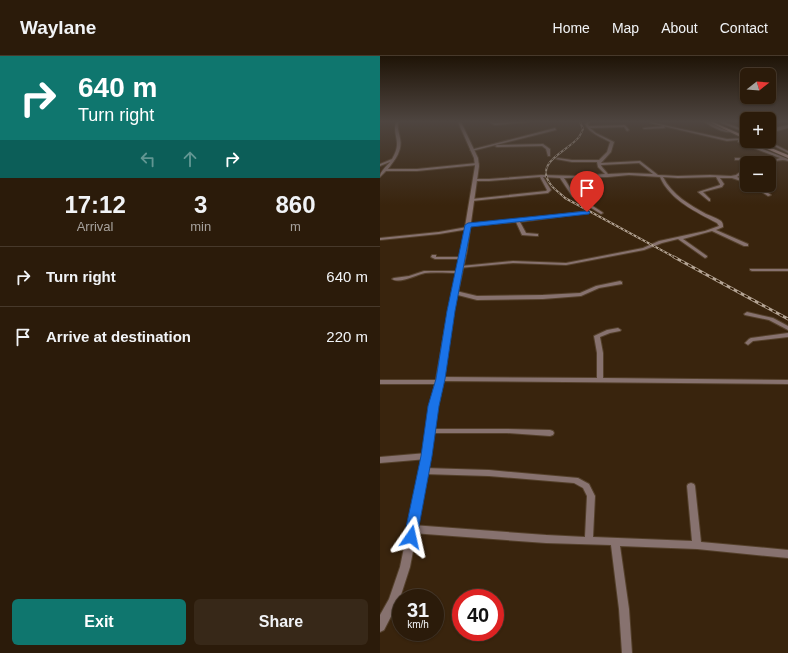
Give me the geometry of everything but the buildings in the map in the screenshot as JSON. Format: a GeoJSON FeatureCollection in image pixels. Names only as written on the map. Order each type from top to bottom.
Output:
{"type":"FeatureCollection","features":[{"type":"Feature","properties":{"kind":"main road"},"geometry":{"type":"LineString","coordinates":[[773,150],[787,156]]}},
{"type":"Feature","properties":{"kind":"main road"},"geometry":{"type":"LineString","coordinates":[[776,150],[787,156]]}},
{"type":"Feature","properties":{"kind":"street"},"geometry":{"type":"LineString","coordinates":[[380,176],[398,150]]}},
{"type":"Feature","properties":{"kind":"street"},"geometry":{"type":"LineString","coordinates":[[380,626],[391,609],[402,581],[427,456],[430,431],[463,258],[475,180],[477,164],[472,150]]}},
{"type":"Feature","properties":{"kind":"street"},"geometry":{"type":"LineString","coordinates":[[548,150],[549,155]]}},
{"type":"Feature","properties":{"kind":"street"},"geometry":{"type":"LineString","coordinates":[[599,162],[609,150]]}},
{"type":"Feature","properties":{"kind":"street"},"geometry":{"type":"LineString","coordinates":[[767,150],[787,156]]}},
{"type":"Feature","properties":{"kind":"street"},"geometry":{"type":"LineString","coordinates":[[776,160],[787,156]]}},
{"type":"Feature","properties":{"kind":"street"},"geometry":{"type":"LineString","coordinates":[[394,279],[410,277],[424,272],[513,262],[566,264],[641,250],[721,227],[720,224],[699,212],[665,186],[659,176],[640,162],[599,162],[558,159]]}},
{"type":"Feature","properties":{"kind":"street"},"geometry":{"type":"LineString","coordinates":[[380,165],[392,160]]}},
{"type":"Feature","properties":{"kind":"street"},"geometry":{"type":"LineString","coordinates":[[599,162],[600,167],[608,176]]}},
{"type":"Feature","properties":{"kind":"street"},"geometry":{"type":"LineString","coordinates":[[384,170],[417,170],[477,164]]}},
{"type":"Feature","properties":{"kind":"street"},"geometry":{"type":"LineString","coordinates":[[733,177],[740,172]]}},
{"type":"Feature","properties":{"kind":"street"},"geometry":{"type":"LineString","coordinates":[[475,180],[541,176],[581,177],[629,174],[659,176],[717,176],[733,177],[740,180]]}},
{"type":"Feature","properties":{"kind":"street"},"geometry":{"type":"LineString","coordinates":[[472,200],[549,192],[541,176]]}},
{"type":"Feature","properties":{"kind":"street"},"geometry":{"type":"LineString","coordinates":[[561,176],[572,195],[601,214]]}},
{"type":"Feature","properties":{"kind":"street"},"geometry":{"type":"LineString","coordinates":[[709,200],[700,192],[721,186],[722,184],[717,176]]}},
{"type":"Feature","properties":{"kind":"street"},"geometry":{"type":"LineString","coordinates":[[764,192],[769,195]]}},
{"type":"Feature","properties":{"kind":"street"},"geometry":{"type":"LineString","coordinates":[[380,239],[444,233],[468,227],[587,212]]}},
{"type":"Feature","properties":{"kind":"street"},"geometry":{"type":"LineString","coordinates":[[517,221],[524,234],[536,235]]}},
{"type":"Feature","properties":{"kind":"street"},"geometry":{"type":"LineString","coordinates":[[714,230],[746,245]]}},
{"type":"Feature","properties":{"kind":"street"},"geometry":{"type":"LineString","coordinates":[[679,238],[705,257]]}},
{"type":"Feature","properties":{"kind":"street"},"geometry":{"type":"LineString","coordinates":[[434,256],[433,257],[435,258],[463,258]]}},
{"type":"Feature","properties":{"kind":"street"},"geometry":{"type":"LineString","coordinates":[[752,270],[788,270]]}},
{"type":"Feature","properties":{"kind":"street"},"geometry":{"type":"LineString","coordinates":[[456,293],[477,298],[549,296],[584,293],[598,287],[620,284]]}},
{"type":"Feature","properties":{"kind":"street"},"geometry":{"type":"LineString","coordinates":[[747,314],[762,316],[788,328]]}},
{"type":"Feature","properties":{"kind":"street"},"geometry":{"type":"LineString","coordinates":[[600,381],[600,353],[597,336],[609,331],[618,330]]}},
{"type":"Feature","properties":{"kind":"street"},"geometry":{"type":"LineString","coordinates":[[748,343],[751,340],[788,335]]}},
{"type":"Feature","properties":{"kind":"street"},"geometry":{"type":"LineString","coordinates":[[380,382],[440,380],[788,382]]}},
{"type":"Feature","properties":{"kind":"street"},"geometry":{"type":"LineString","coordinates":[[430,431],[507,431],[550,433]]}},
{"type":"Feature","properties":{"kind":"street"},"geometry":{"type":"LineString","coordinates":[[380,460],[427,456]]}},
{"type":"Feature","properties":{"kind":"street"},"geometry":{"type":"LineString","coordinates":[[424,471],[572,480],[581,483],[586,486],[591,496],[589,540]]}},
{"type":"Feature","properties":{"kind":"street"},"geometry":{"type":"LineString","coordinates":[[691,486],[697,545]]}},
{"type":"Feature","properties":{"kind":"street"},"geometry":{"type":"LineString","coordinates":[[412,529],[464,534],[697,545],[788,554]]}},
{"type":"Feature","properties":{"kind":"street"},"geometry":{"type":"LineString","coordinates":[[615,542],[624,609],[627,653]]}},
{"type":"Feature","properties":{"kind":"railway"},"geometry":{"type":"LineString","coordinates":[[564,150],[554,158],[546,170],[547,177],[554,189],[565,198],[676,258]]}},
{"type":"Feature","properties":{"kind":"railway"},"geometry":{"type":"LineString","coordinates":[[674,257],[788,319]]}},
{"type":"Feature","properties":{"kind":"route"},"geometry":{"type":"LineString","coordinates":[[411,537],[427,456],[431,420],[468,225],[529,220],[582,214],[587,212]]}}]}
